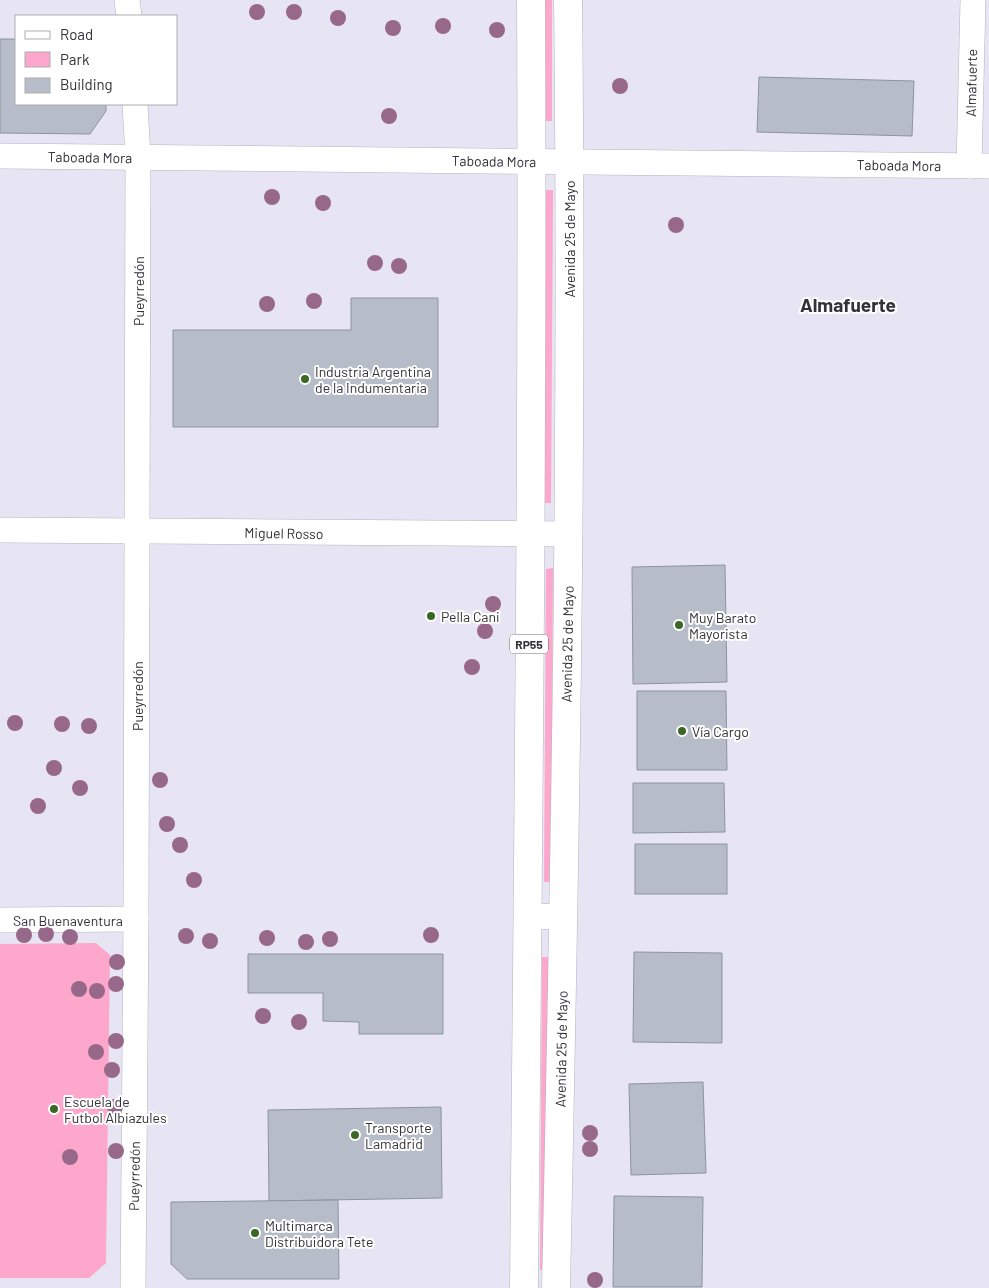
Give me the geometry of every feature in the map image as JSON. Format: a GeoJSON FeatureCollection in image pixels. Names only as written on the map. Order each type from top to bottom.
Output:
{"type":"FeatureCollection","features":[{"type":"Feature","properties":{"kind":"main road","name":"RP55"},"geometry":{"type":"LineString","coordinates":[[524,1288],[528,916],[532,161],[531,0]]}},
{"type":"Feature","properties":{"kind":"main road","name":"Avenida 25 de Mayo"},"geometry":{"type":"LineString","coordinates":[[556,1288],[564,916],[568,534],[570,162],[568,0]]}},
{"type":"Feature","properties":{"kind":"street"},"geometry":{"type":"LineString","coordinates":[[127,0],[128,15]]}},
{"type":"Feature","properties":{"kind":"street","name":"Almafuerte"},"geometry":{"type":"LineString","coordinates":[[973,0],[979,166]]}},
{"type":"Feature","properties":{"kind":"street","name":"Pueyrredón"},"geometry":{"type":"LineString","coordinates":[[133,1288],[138,157],[135,105]]}},
{"type":"Feature","properties":{"kind":"street","name":"Taboada Mora"},"geometry":{"type":"LineString","coordinates":[[0,156],[979,166]]}},
{"type":"Feature","properties":{"kind":"street","name":"Miguel Rosso"},"geometry":{"type":"LineString","coordinates":[[0,530],[568,534]]}},
{"type":"Feature","properties":{"kind":"street"},"geometry":{"type":"LineString","coordinates":[[528,916],[564,916]]}},
{"type":"Feature","properties":{"kind":"street","name":"San Buenaventura"},"geometry":{"type":"LineString","coordinates":[[0,920],[136,920]]}},
{"type":"Feature","properties":{"kind":"green space"},"geometry":{"type":"Polygon","coordinates":[[[545,0],[552,0],[552,121],[545,121],[545,0]]]}},
{"type":"Feature","properties":{"kind":"green space"},"geometry":{"type":"Polygon","coordinates":[[[546,190],[553,190],[551,503],[544,503],[546,190]]]}},
{"type":"Feature","properties":{"kind":"green space"},"geometry":{"type":"Polygon","coordinates":[[[553,568],[551,882],[544,882],[546,569],[553,568]]]}},
{"type":"Feature","properties":{"kind":"green space","name":"Escuela de Futbol Albiazules"},"geometry":{"type":"Polygon","coordinates":[[[96,943],[110,955],[106,1263],[89,1278],[0,1278],[0,944],[96,943]]]}},
{"type":"Feature","properties":{"kind":"green space"},"geometry":{"type":"Polygon","coordinates":[[[542,957],[549,957],[547,1270],[540,1270],[542,957]]]}},
{"type":"Feature","properties":{"kind":"building"},"geometry":{"type":"Polygon","coordinates":[[[0,39],[15,39],[15,105],[106,105],[106,111],[90,134],[0,133],[0,39]]]}},
{"type":"Feature","properties":{"kind":"building"},"geometry":{"type":"Polygon","coordinates":[[[759,77],[914,81],[912,136],[757,132],[759,77]]]}},
{"type":"Feature","properties":{"kind":"building","name":"Industria Argentina de la Indumentaria"},"geometry":{"type":"Polygon","coordinates":[[[351,298],[438,298],[438,427],[173,427],[173,330],[351,330],[351,298]]]}},
{"type":"Feature","properties":{"kind":"building","name":"Muy Barato Mayorista"},"geometry":{"type":"Polygon","coordinates":[[[725,565],[727,682],[633,684],[632,567],[725,565]]]}},
{"type":"Feature","properties":{"kind":"building","name":"Vía Cargo"},"geometry":{"type":"Polygon","coordinates":[[[637,691],[726,691],[727,770],[637,770],[637,691]]]}},
{"type":"Feature","properties":{"kind":"building"},"geometry":{"type":"Polygon","coordinates":[[[633,783],[724,783],[725,832],[633,833],[633,783]]]}},
{"type":"Feature","properties":{"kind":"building"},"geometry":{"type":"Polygon","coordinates":[[[635,844],[727,844],[727,894],[635,894],[635,844]]]}},
{"type":"Feature","properties":{"kind":"building"},"geometry":{"type":"Polygon","coordinates":[[[634,952],[722,953],[722,1043],[633,1042],[634,952]]]}},
{"type":"Feature","properties":{"kind":"building"},"geometry":{"type":"Polygon","coordinates":[[[248,954],[443,954],[443,1034],[359,1034],[359,1022],[323,1021],[323,993],[248,993],[248,954]]]}},
{"type":"Feature","properties":{"kind":"building"},"geometry":{"type":"Polygon","coordinates":[[[703,1082],[706,1173],[631,1175],[629,1084],[703,1082]]]}},
{"type":"Feature","properties":{"kind":"building","name":"Transporte Lamadrid"},"geometry":{"type":"Polygon","coordinates":[[[441,1107],[442,1198],[269,1201],[268,1110],[441,1107]]]}},
{"type":"Feature","properties":{"kind":"building"},"geometry":{"type":"Polygon","coordinates":[[[614,1196],[703,1197],[702,1287],[613,1287],[614,1196]]]}},
{"type":"Feature","properties":{"kind":"building","name":"Multimarca Distribuidora Tete"},"geometry":{"type":"Polygon","coordinates":[[[338,1200],[339,1279],[187,1279],[171,1264],[171,1202],[338,1200]]]}},
{"type":"Feature","properties":{"kind":"place","name":"Industria Argentina de la Indumentaria"},"geometry":{"type":"Point","coordinates":[305,379]}},
{"type":"Feature","properties":{"kind":"place","name":"Pella Cani"},"geometry":{"type":"Point","coordinates":[431,616]}},
{"type":"Feature","properties":{"kind":"place","name":"Muy Barato Mayorista"},"geometry":{"type":"Point","coordinates":[679,625]}},
{"type":"Feature","properties":{"kind":"place","name":"Vía Cargo"},"geometry":{"type":"Point","coordinates":[682,731]}},
{"type":"Feature","properties":{"kind":"place","name":"Escuela de Futbol Albiazules"},"geometry":{"type":"Point","coordinates":[54,1109]}},
{"type":"Feature","properties":{"kind":"place","name":"Transporte Lamadrid"},"geometry":{"type":"Point","coordinates":[355,1135]}},
{"type":"Feature","properties":{"kind":"place","name":"Multimarca Distribuidora Tete"},"geometry":{"type":"Point","coordinates":[255,1233]}},
{"type":"Feature","properties":{"kind":"district","name":"Almafuerte"},"geometry":{"type":"Point","coordinates":[848,304]}}]}
